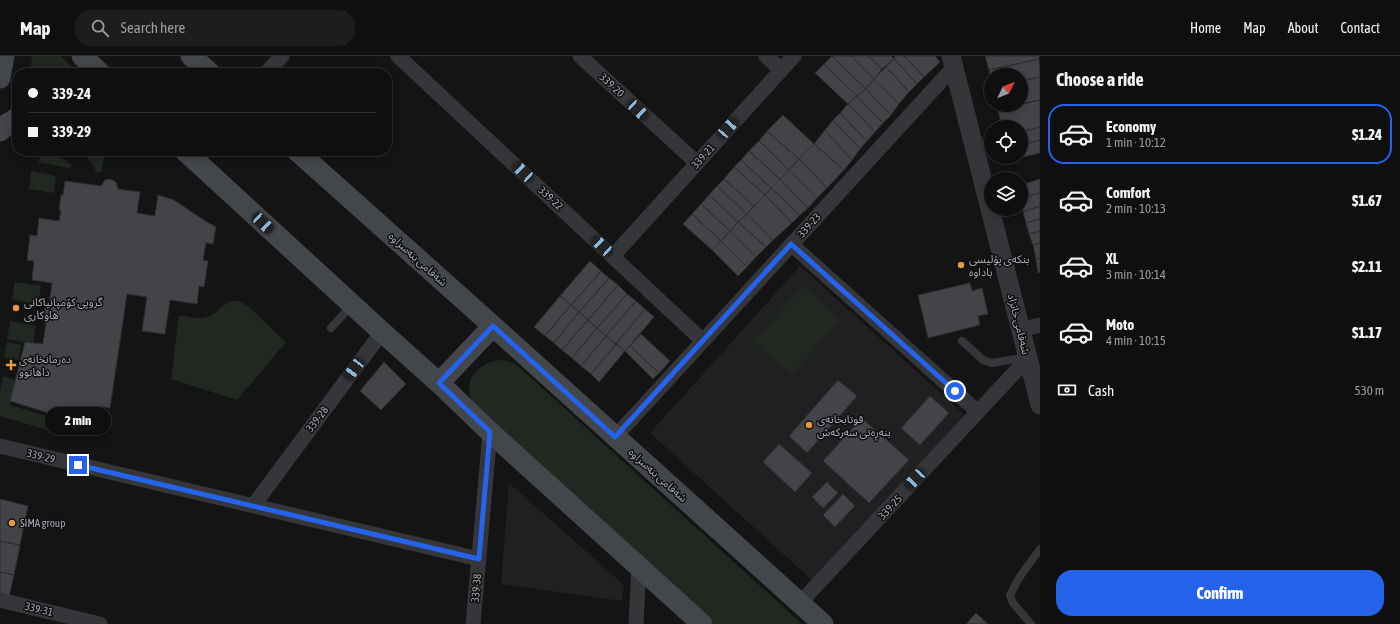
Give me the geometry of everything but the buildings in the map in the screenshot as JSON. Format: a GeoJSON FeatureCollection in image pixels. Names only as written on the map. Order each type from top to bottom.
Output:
{"type":"FeatureCollection","features":[{"type":"Feature","properties":{"kind":"main road"},"geometry":{"type":"LineString","coordinates":[[0,78],[4,56]]}},
{"type":"Feature","properties":{"kind":"main road"},"geometry":{"type":"LineString","coordinates":[[82,56],[95,68]]}},
{"type":"Feature","properties":{"kind":"main road"},"geometry":{"type":"LineString","coordinates":[[191,56],[204,68]]}},
{"type":"Feature","properties":{"kind":"main road"},"geometry":{"type":"LineString","coordinates":[[0,131],[12,121]]}},
{"type":"Feature","properties":{"kind":"main road"},"geometry":{"type":"LineString","coordinates":[[190,156],[439,383],[490,432],[702,624]]}},
{"type":"Feature","properties":{"kind":"main road","name":"شەقامی بنەسراوە"},"geometry":{"type":"LineString","coordinates":[[303,156],[823,624]]}},
{"type":"Feature","properties":{"kind":"main road"},"geometry":{"type":"LineString","coordinates":[[439,383],[493,326]]}},
{"type":"Feature","properties":{"kind":"street"},"geometry":{"type":"LineString","coordinates":[[271,68],[282,56]]}},
{"type":"Feature","properties":{"kind":"street","name":"339-22"},"geometry":{"type":"LineString","coordinates":[[398,56],[703,341]]}},
{"type":"Feature","properties":{"kind":"street","name":"339-20"},"geometry":{"type":"LineString","coordinates":[[580,56],[697,163]]}},
{"type":"Feature","properties":{"kind":"street"},"geometry":{"type":"LineString","coordinates":[[766,56],[781,70]]}},
{"type":"Feature","properties":{"kind":"street","name":"339-21"},"geometry":{"type":"LineString","coordinates":[[613,256],[794,56]]}},
{"type":"Feature","properties":{"kind":"street","name":"339-23"},"geometry":{"type":"LineString","coordinates":[[615,437],[791,244],[952,62]]}},
{"type":"Feature","properties":{"kind":"street","name":"شەقامی خانزاد"},"geometry":{"type":"LineString","coordinates":[[952,62],[1040,405]]}},
{"type":"Feature","properties":{"kind":"street"},"geometry":{"type":"LineString","coordinates":[[791,244],[978,412]]}},
{"type":"Feature","properties":{"kind":"street"},"geometry":{"type":"LineString","coordinates":[[1020,330],[1040,325]]}},
{"type":"Feature","properties":{"kind":"street","name":"339-28"},"geometry":{"type":"LineString","coordinates":[[253,506],[382,332]]}},
{"type":"Feature","properties":{"kind":"street","name":"339-25"},"geometry":{"type":"LineString","coordinates":[[800,603],[1028,357]]}},
{"type":"Feature","properties":{"kind":"street","name":"339-38"},"geometry":{"type":"LineString","coordinates":[[473,624],[490,432]]}},
{"type":"Feature","properties":{"kind":"street","name":"339-29"},"geometry":{"type":"LineString","coordinates":[[0,446],[479,559]]}},
{"type":"Feature","properties":{"kind":"street"},"geometry":{"type":"LineString","coordinates":[[636,624],[639,566]]}},
{"type":"Feature","properties":{"kind":"street","name":"339-31"},"geometry":{"type":"LineString","coordinates":[[0,600],[84,622],[100,624]]}},
{"type":"Feature","properties":{"kind":"lane"},"geometry":{"type":"LineString","coordinates":[[331,328],[352,305]]}},
{"type":"Feature","properties":{"kind":"lane"},"geometry":{"type":"LineString","coordinates":[[962,340],[982,360],[992,363],[1028,357]]}},
{"type":"Feature","properties":{"kind":"lane"},"geometry":{"type":"LineString","coordinates":[[1031,624],[1016,607],[1010,595],[1019,578],[1040,549]]}},
{"type":"Feature","properties":{"kind":"path"},"geometry":{"type":"LineString","coordinates":[[39,314],[44,314]]}},
{"type":"Feature","properties":{"kind":"path"},"geometry":{"type":"LineString","coordinates":[[39,318],[44,318]]}},
{"type":"Feature","properties":{"kind":"shaded area"},"geometry":{"type":"Polygon","coordinates":[[[32,56],[61,56],[74,68],[31,68],[32,56]]]}},
{"type":"Feature","properties":{"kind":"shaded area"},"geometry":{"type":"Polygon","coordinates":[[[40,156],[59,156],[72,165],[70,168],[38,162],[40,156]]]}},
{"type":"Feature","properties":{"kind":"shaded area"},"geometry":{"type":"Polygon","coordinates":[[[88,156],[104,156],[102,171],[98,173],[91,162],[87,159],[88,156]]]}},
{"type":"Feature","properties":{"kind":"shaded area"},"geometry":{"type":"Polygon","coordinates":[[[31,171],[56,176],[54,193],[29,189],[31,171]]]}},
{"type":"Feature","properties":{"kind":"shaded area","name":"قوتابخانەی بنەڕەتی سەرکەش"},"geometry":{"type":"Polygon","coordinates":[[[800,266],[968,418],[814,582],[650,433],[800,266]]]}},
{"type":"Feature","properties":{"kind":"shaded area"},"geometry":{"type":"Polygon","coordinates":[[[15,282],[41,286],[38,304],[12,300],[15,282]]]}},
{"type":"Feature","properties":{"kind":"shaded area"},"geometry":{"type":"Polygon","coordinates":[[[803,286],[841,320],[791,375],[753,342],[803,286]]]}},
{"type":"Feature","properties":{"kind":"shaded area"},"geometry":{"type":"Polygon","coordinates":[[[232,301],[238,301],[248,306],[286,342],[237,400],[171,379],[179,315],[198,318],[207,317],[212,315],[225,304],[232,301]]]}},
{"type":"Feature","properties":{"kind":"shaded area"},"geometry":{"type":"Polygon","coordinates":[[[10,321],[36,326],[33,344],[7,339],[10,321]]]}},
{"type":"Feature","properties":{"kind":"shaded area"},"geometry":{"type":"Polygon","coordinates":[[[7,342],[21,345],[18,360],[4,357],[7,342]]]}},
{"type":"Feature","properties":{"kind":"shaded area"},"geometry":{"type":"Polygon","coordinates":[[[499,360],[509,361],[518,366],[802,624],[714,624],[479,413],[470,396],[469,387],[471,380],[481,367],[499,360]]]}},
{"type":"Feature","properties":{"kind":"shaded area"},"geometry":{"type":"Polygon","coordinates":[[[3,376],[16,380],[10,405],[70,423],[69,436],[0,416],[0,392],[3,376]]]}},
{"type":"Feature","properties":{"kind":"shaded area"},"geometry":{"type":"Polygon","coordinates":[[[509,483],[624,585],[622,601],[501,584],[509,483]]]}},
{"type":"Feature","properties":{"kind":"place","name":"بنکەی پۆلیسی باداوە"},"geometry":{"type":"Point","coordinates":[961,265]}},
{"type":"Feature","properties":{"kind":"place","name":"گروپی کۆمپانیاکانی هاوکاری"},"geometry":{"type":"Point","coordinates":[16,308]}},
{"type":"Feature","properties":{"kind":"place","name":"دەرمانخانەی داهاتوو"},"geometry":{"type":"Point","coordinates":[11,365]}},
{"type":"Feature","properties":{"kind":"place","name":"قوتابخانەی بنەڕەتی سەرکەش"},"geometry":{"type":"Point","coordinates":[809,425]}},
{"type":"Feature","properties":{"kind":"place","name":"SIMA group"},"geometry":{"type":"Point","coordinates":[12,523]}},
{"type":"Feature","properties":{"kind":"route"},"geometry":{"type":"LineString","coordinates":[[78,465],[479,559],[490,432],[439,383],[493,326],[615,437],[791,244],[955,391]]}}]}
